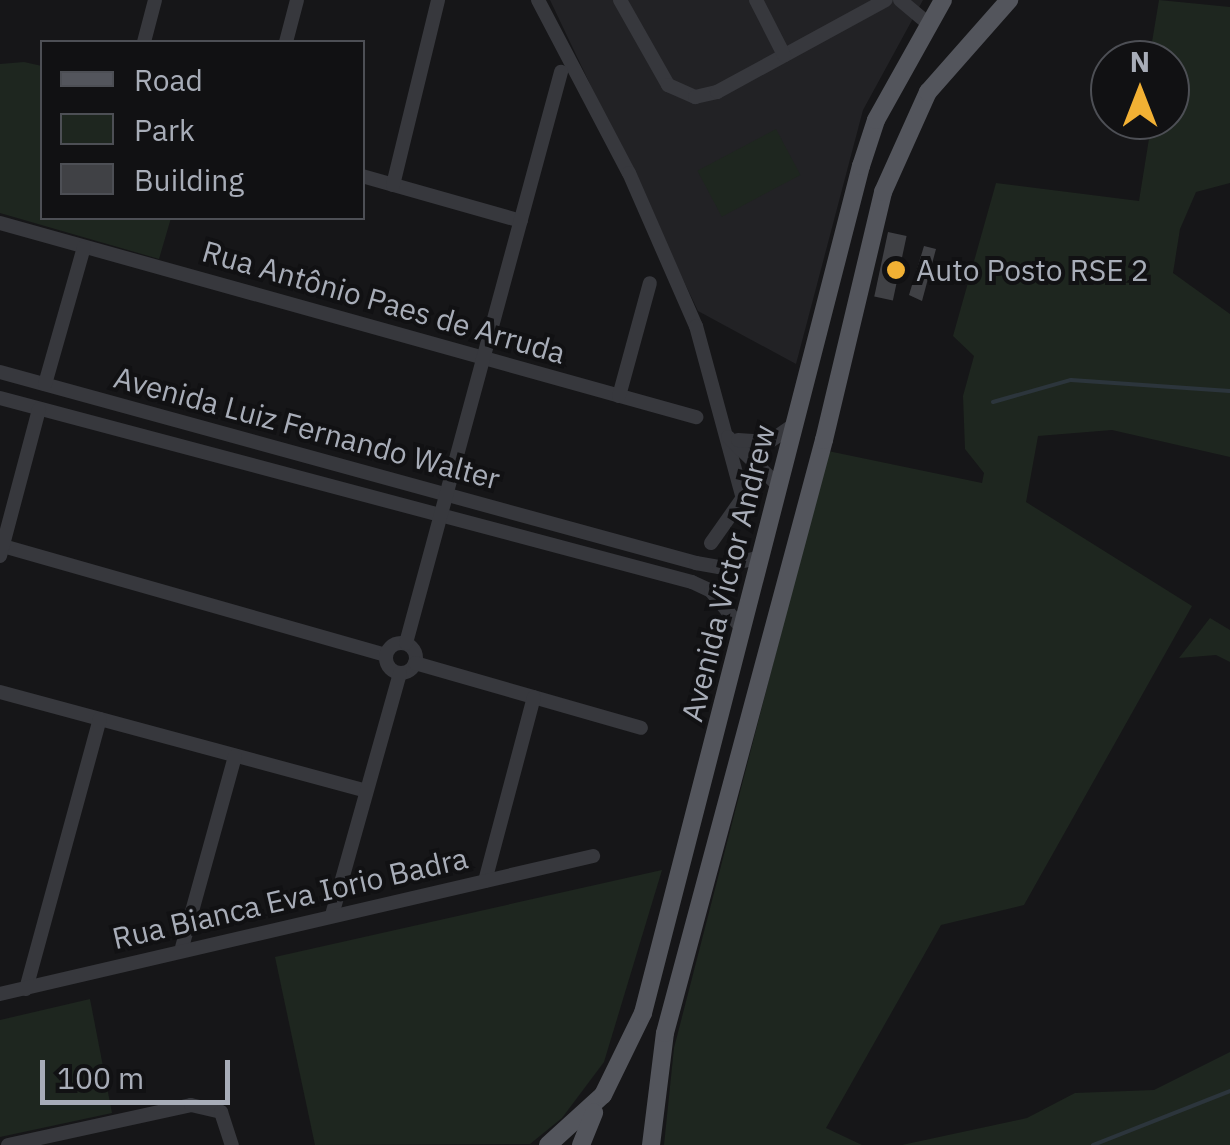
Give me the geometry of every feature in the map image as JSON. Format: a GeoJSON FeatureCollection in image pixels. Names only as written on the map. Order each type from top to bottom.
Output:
{"type":"FeatureCollection","features":[{"type":"Feature","properties":{"kind":"main road","name":"Avenida Victor Andrew"},"geometry":{"type":"LineString","coordinates":[[548,1145],[603,1095],[643,1013],[793,426],[876,120],[943,0]]}},
{"type":"Feature","properties":{"kind":"main road","name":"Avenida Victor Andrew"},"geometry":{"type":"LineString","coordinates":[[652,1145],[665,1033],[824,440],[883,192],[928,92],[1009,0]]}},
{"type":"Feature","properties":{"kind":"main road"},"geometry":{"type":"LineString","coordinates":[[581,1145],[603,1095]]}},
{"type":"Feature","properties":{"kind":"street"},"geometry":{"type":"LineString","coordinates":[[145,0],[145,38]]}},
{"type":"Feature","properties":{"kind":"street"},"geometry":{"type":"LineString","coordinates":[[145,38],[155,0]]}},
{"type":"Feature","properties":{"kind":"street"},"geometry":{"type":"LineString","coordinates":[[287,40],[297,0]]}},
{"type":"Feature","properties":{"kind":"street"},"geometry":{"type":"LineString","coordinates":[[393,185],[438,0]]}},
{"type":"Feature","properties":{"kind":"street"},"geometry":{"type":"LineString","coordinates":[[538,0],[576,64],[680,288],[728,437],[744,502],[711,542]]}},
{"type":"Feature","properties":{"kind":"street"},"geometry":{"type":"LineString","coordinates":[[620,0],[678,94],[706,96],[886,0]]}},
{"type":"Feature","properties":{"kind":"street"},"geometry":{"type":"LineString","coordinates":[[756,0],[784,55]]}},
{"type":"Feature","properties":{"kind":"street"},"geometry":{"type":"LineString","coordinates":[[900,0],[929,24]]}},
{"type":"Feature","properties":{"kind":"street"},"geometry":{"type":"LineString","coordinates":[[561,72],[406,643],[416,663],[641,728]]}},
{"type":"Feature","properties":{"kind":"street"},"geometry":{"type":"LineString","coordinates":[[365,177],[521,221]]}},
{"type":"Feature","properties":{"kind":"street","name":"Rua Antônio Paes de Arruda"},"geometry":{"type":"LineString","coordinates":[[0,223],[696,418]]}},
{"type":"Feature","properties":{"kind":"street"},"geometry":{"type":"LineString","coordinates":[[45,384],[84,247]]}},
{"type":"Feature","properties":{"kind":"street"},"geometry":{"type":"LineString","coordinates":[[618,396],[650,283]]}},
{"type":"Feature","properties":{"kind":"street","name":"Avenida Luiz Fernando Walter"},"geometry":{"type":"LineString","coordinates":[[0,372],[600,538],[719,567],[761,557]]}},
{"type":"Feature","properties":{"kind":"street","name":"Avenida Luiz Fernando Walter"},"geometry":{"type":"LineString","coordinates":[[0,398],[692,582],[710,591],[742,630]]}},
{"type":"Feature","properties":{"kind":"street"},"geometry":{"type":"LineString","coordinates":[[39,409],[1,551],[386,655],[400,673]]}},
{"type":"Feature","properties":{"kind":"street"},"geometry":{"type":"LineString","coordinates":[[728,437],[757,444],[793,426]]}},
{"type":"Feature","properties":{"kind":"street"},"geometry":{"type":"LineString","coordinates":[[728,437],[779,486]]}},
{"type":"Feature","properties":{"kind":"street"},"geometry":{"type":"LineString","coordinates":[[572,552],[597,548],[600,538]]}},
{"type":"Feature","properties":{"kind":"street"},"geometry":{"type":"LineString","coordinates":[[386,655],[396,644],[406,643]]}},
{"type":"Feature","properties":{"kind":"street"},"geometry":{"type":"LineString","coordinates":[[332,915],[400,673],[416,663]]}},
{"type":"Feature","properties":{"kind":"street"},"geometry":{"type":"LineString","coordinates":[[0,692],[366,791]]}},
{"type":"Feature","properties":{"kind":"street"},"geometry":{"type":"LineString","coordinates":[[485,881],[534,697]]}},
{"type":"Feature","properties":{"kind":"street"},"geometry":{"type":"LineString","coordinates":[[26,989],[100,719]]}},
{"type":"Feature","properties":{"kind":"street"},"geometry":{"type":"LineString","coordinates":[[182,951],[235,756]]}},
{"type":"Feature","properties":{"kind":"street","name":"Rua Bianca Eva Iorio Badra"},"geometry":{"type":"LineString","coordinates":[[0,994],[593,856]]}},
{"type":"Feature","properties":{"kind":"street"},"geometry":{"type":"LineString","coordinates":[[8,1145],[191,1105],[221,1112],[232,1145]]}},
{"type":"Feature","properties":{"kind":"shaded area"},"geometry":{"type":"Polygon","coordinates":[[[550,0],[923,0],[863,110],[796,364],[698,311],[550,0]]]}},
{"type":"Feature","properties":{"kind":"green space"},"geometry":{"type":"Polygon","coordinates":[[[1159,0],[1230,7],[1230,183],[1196,192],[1180,229],[1173,273],[1230,314],[1230,457],[1112,430],[1038,436],[1026,502],[1192,606],[1024,905],[941,925],[826,1128],[862,1145],[664,1145],[674,1048],[828,451],[982,483],[984,473],[965,449],[963,396],[974,356],[953,336],[996,183],[1139,201],[1149,140],[1190,140],[1190,40],[1152,40],[1159,0]]]}},
{"type":"Feature","properties":{"kind":"green space"},"geometry":{"type":"Polygon","coordinates":[[[0,64],[40,66],[40,220],[170,220],[159,259],[0,213],[0,64]]]}},
{"type":"Feature","properties":{"kind":"green space"},"geometry":{"type":"Polygon","coordinates":[[[776,129],[800,175],[722,217],[697,171],[776,129]]]}},
{"type":"Feature","properties":{"kind":"green space"},"geometry":{"type":"Polygon","coordinates":[[[1210,618],[1230,630],[1230,662],[1216,655],[1179,658],[1210,618]]]}},
{"type":"Feature","properties":{"kind":"green space"},"geometry":{"type":"Polygon","coordinates":[[[662,870],[604,1062],[562,1118],[530,1144],[315,1145],[275,957],[662,870]]]}},
{"type":"Feature","properties":{"kind":"green space"},"geometry":{"type":"Polygon","coordinates":[[[90,999],[112,1113],[0,1137],[0,1020],[90,999]]]}},
{"type":"Feature","properties":{"kind":"green space"},"geometry":{"type":"Polygon","coordinates":[[[1230,1052],[1230,1145],[902,1145],[1027,1118],[1075,1093],[1154,1090],[1230,1052]]]}},
{"type":"Feature","properties":{"kind":"building","name":"Auto Posto RSE 2"},"geometry":{"type":"Polygon","coordinates":[[[888,232],[907,236],[893,301],[874,297],[888,232]]]}},
{"type":"Feature","properties":{"kind":"building"},"geometry":{"type":"Polygon","coordinates":[[[924,246],[936,249],[922,301],[909,295],[924,246]]]}},
{"type":"Feature","properties":{"kind":"waterway"},"geometry":{"type":"LineString","coordinates":[[993,402],[1071,380],[1230,391]]}},
{"type":"Feature","properties":{"kind":"waterway"},"geometry":{"type":"LineString","coordinates":[[1093,1145],[1230,1091]]}},
{"type":"Feature","properties":{"kind":"place","name":"Auto Posto RSE 2"},"geometry":{"type":"Point","coordinates":[896,270]}}]}
